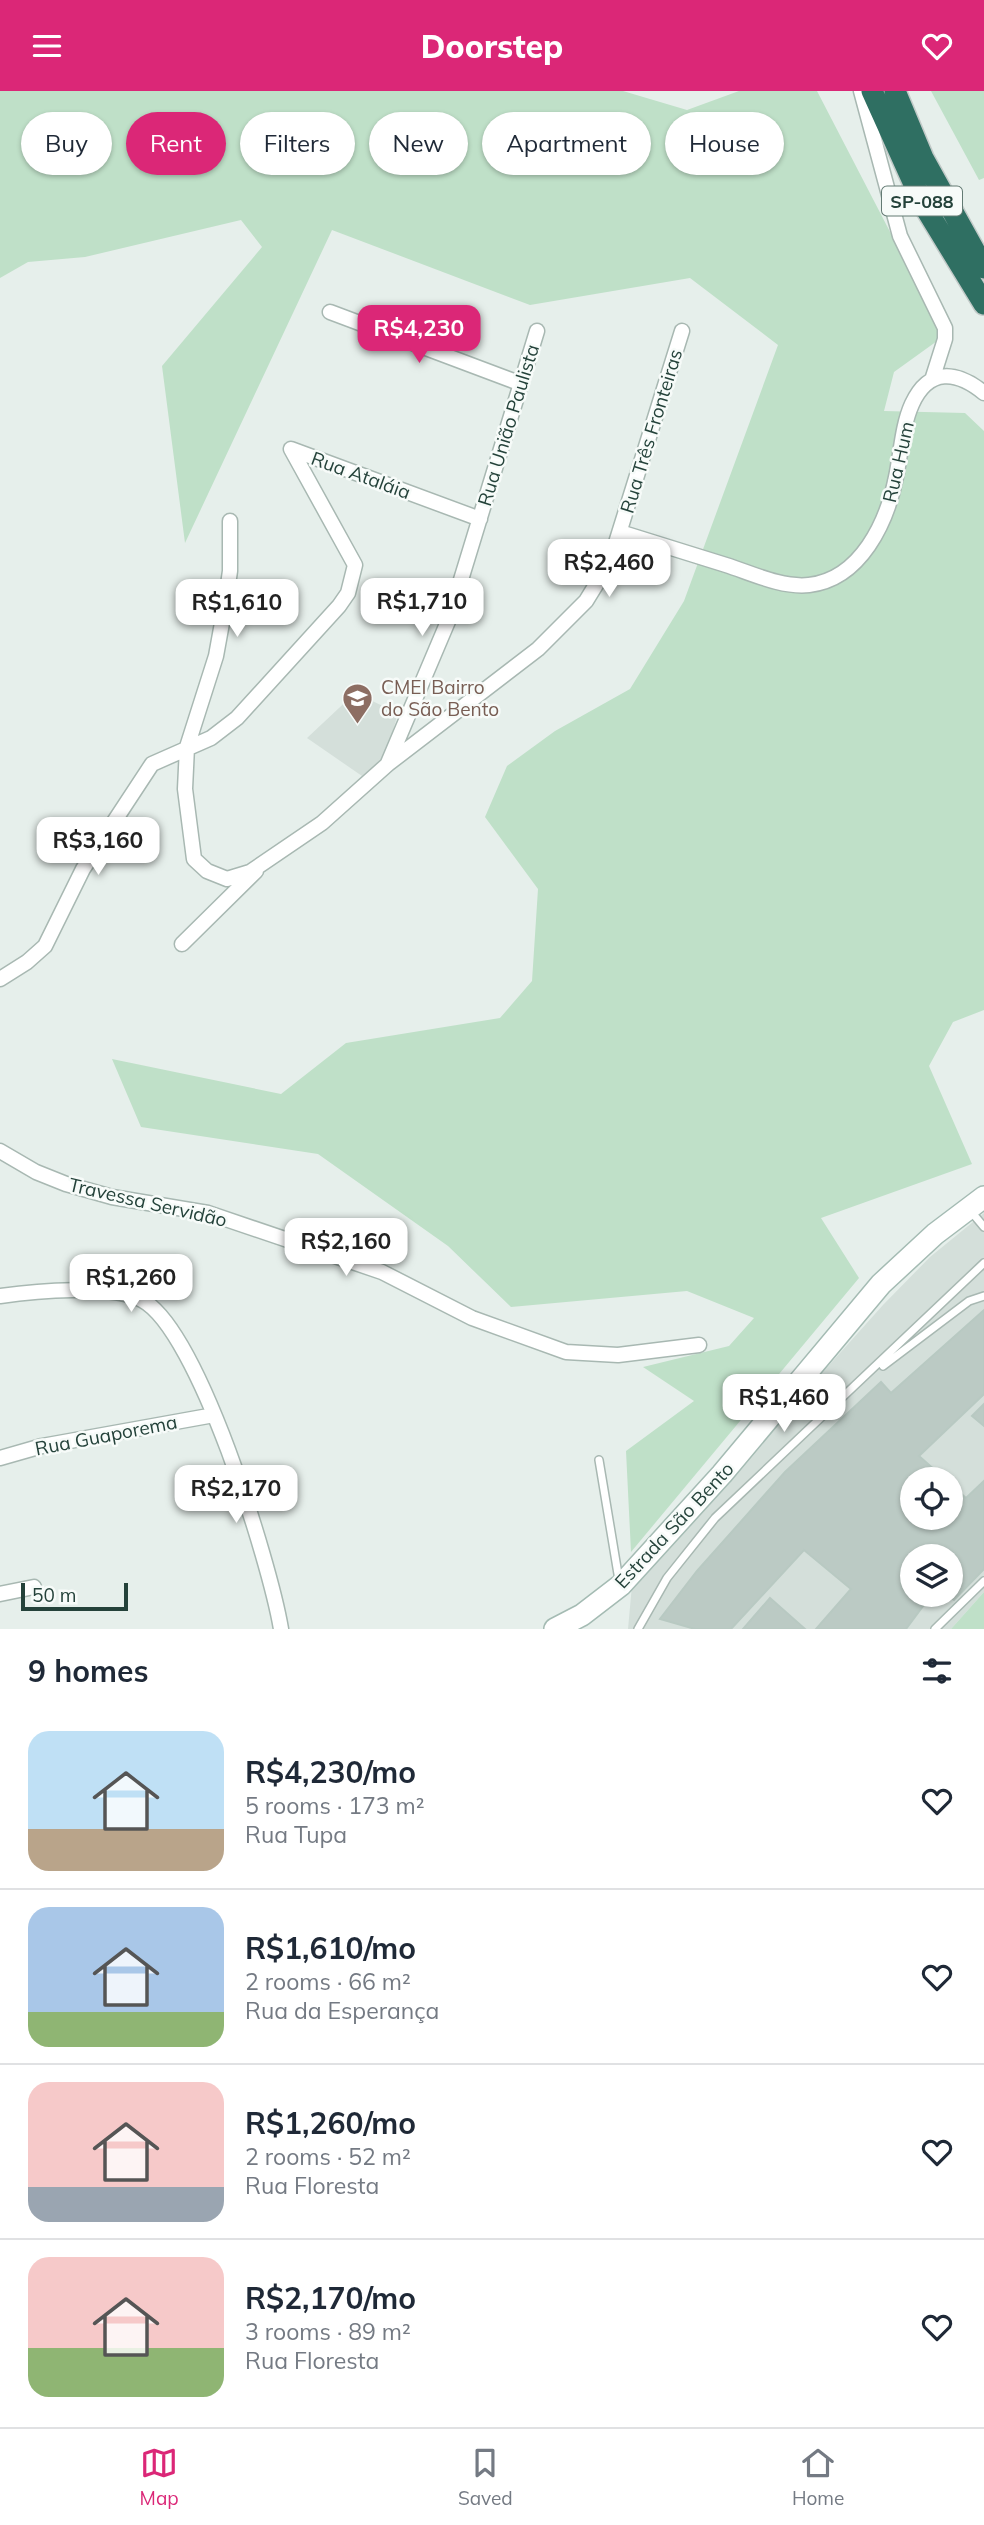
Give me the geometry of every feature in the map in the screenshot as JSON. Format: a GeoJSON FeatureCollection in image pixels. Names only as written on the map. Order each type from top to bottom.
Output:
{"type":"FeatureCollection","features":[{"type":"Feature","properties":{"kind":"highway","name":"SP-088"},"geometry":{"type":"LineString","coordinates":[[872,91],[923,204],[984,304]]}},
{"type":"Feature","properties":{"kind":"highway","name":"SP-088"},"geometry":{"type":"LineString","coordinates":[[895,91],[929,169],[984,268]]}},
{"type":"Feature","properties":{"kind":"street","name":"Rua Hum"},"geometry":{"type":"LineString","coordinates":[[620,532],[790,584],[807,585],[837,576],[856,562],[872,541],[889,508],[912,404],[932,380],[945,339],[945,328],[900,236],[861,91]]}},
{"type":"Feature","properties":{"kind":"street"},"geometry":{"type":"LineString","coordinates":[[330,312],[519,383]]}},
{"type":"Feature","properties":{"kind":"street","name":"Rua União Paulista"},"geometry":{"type":"LineString","coordinates":[[480,519],[519,383],[537,331]]}},
{"type":"Feature","properties":{"kind":"street","name":"Rua Três Fronteiras"},"geometry":{"type":"LineString","coordinates":[[187,747],[186,814],[194,859],[207,871],[227,879],[265,862],[322,823],[388,764],[562,628],[601,581],[620,532],[682,331]]}},
{"type":"Feature","properties":{"kind":"street"},"geometry":{"type":"LineString","coordinates":[[932,380],[951,375],[968,380],[984,393]]}},
{"type":"Feature","properties":{"kind":"street","name":"Rua Ataláia"},"geometry":{"type":"LineString","coordinates":[[187,747],[211,738],[237,718],[348,593],[355,565],[290,449],[480,519]]}},
{"type":"Feature","properties":{"kind":"street","name":"Rua Três Fronteiras"},"geometry":{"type":"LineString","coordinates":[[388,764],[449,619],[480,519]]}},
{"type":"Feature","properties":{"kind":"street"},"geometry":{"type":"LineString","coordinates":[[0,979],[27,962],[45,946],[83,869],[124,802],[152,764],[187,747],[216,656],[230,571],[230,521]]}},
{"type":"Feature","properties":{"kind":"street"},"geometry":{"type":"LineString","coordinates":[[183,944],[265,862]]}},
{"type":"Feature","properties":{"kind":"street","name":"Travessa Servidão"},"geometry":{"type":"LineString","coordinates":[[0,1151],[36,1172],[66,1184],[112,1197],[208,1213],[382,1272],[472,1318],[566,1352],[618,1355],[699,1345]]}},
{"type":"Feature","properties":{"kind":"street","name":"Estrada São Bento"},"geometry":{"type":"LineString","coordinates":[[555,1629],[582,1615],[621,1585],[722,1474],[881,1284],[976,1203]]}},
{"type":"Feature","properties":{"kind":"street"},"geometry":{"type":"LineString","coordinates":[[0,1296],[104,1290],[129,1293],[162,1314],[177,1336],[214,1415],[262,1546],[281,1629]]}},
{"type":"Feature","properties":{"kind":"street","name":"Rua Guaporema"},"geometry":{"type":"LineString","coordinates":[[0,1458],[42,1446],[214,1415]]}},
{"type":"Feature","properties":{"kind":"street"},"geometry":{"type":"LineString","coordinates":[[0,1594],[34,1587]]}},
{"type":"Feature","properties":{"kind":"lane"},"geometry":{"type":"LineString","coordinates":[[976,1203],[984,1227]]}},
{"type":"Feature","properties":{"kind":"lane"},"geometry":{"type":"LineString","coordinates":[[638,1629],[667,1578],[715,1518],[758,1473],[857,1385],[984,1263]]}},
{"type":"Feature","properties":{"kind":"lane"},"geometry":{"type":"LineString","coordinates":[[857,1385],[969,1301],[984,1296]]}},
{"type":"Feature","properties":{"kind":"lane"},"geometry":{"type":"LineString","coordinates":[[598,1460],[621,1585]]}},
{"type":"Feature","properties":{"kind":"lane"},"geometry":{"type":"LineString","coordinates":[[935,1629],[984,1581]]}},
{"type":"Feature","properties":{"kind":"shaded area","name":"CMEI Bairro do São Bento"},"geometry":{"type":"Polygon","coordinates":[[[355,693],[398,713],[386,755],[362,776],[307,738],[355,693]]]}},
{"type":"Feature","properties":{"kind":"shaded area"},"geometry":{"type":"Polygon","coordinates":[[[984,1213],[984,1592],[951,1629],[628,1629],[632,1585],[883,1305],[930,1257],[984,1213]]]}},
{"type":"Feature","properties":{"kind":"green space"},"geometry":{"type":"Polygon","coordinates":[[[0,91],[623,91],[687,110],[739,91],[817,91],[944,336],[894,372],[884,411],[965,413],[984,431],[984,1010],[953,1022],[929,1066],[972,1164],[821,1218],[859,1278],[631,1552],[626,1451],[694,1401],[643,1367],[729,1346],[754,1318],[687,1291],[511,1307],[448,1246],[318,1154],[141,1127],[112,1059],[281,1094],[346,1043],[500,1018],[532,981],[538,889],[485,817],[507,766],[555,731],[630,689],[684,601],[778,345],[690,278],[530,305],[332,230],[185,543],[162,366],[262,247],[241,220],[85,257],[28,262],[0,278],[0,91]]]}},
{"type":"Feature","properties":{"kind":"green space"},"geometry":{"type":"Polygon","coordinates":[[[931,91],[984,91],[984,178],[979,180],[931,91]]]}},
{"type":"Feature","properties":{"kind":"green space"},"geometry":{"type":"Polygon","coordinates":[[[984,1592],[984,1629],[951,1629],[984,1592]]]}},
{"type":"Feature","properties":{"kind":"building"},"geometry":{"type":"Polygon","coordinates":[[[984,1310],[984,1394],[919,1456],[931,1467],[900,1467],[900,1530],[963,1530],[963,1495],[966,1498],[984,1481],[984,1569],[963,1591],[963,1544],[900,1544],[900,1607],[922,1607],[906,1629],[816,1629],[851,1589],[804,1550],[731,1629],[695,1629],[660,1619],[697,1571],[785,1472],[881,1382],[891,1393],[984,1310]]]}},
{"type":"Feature","properties":{"kind":"building"},"geometry":{"type":"Polygon","coordinates":[[[984,1404],[984,1426],[972,1416],[984,1404]]]}},
{"type":"Feature","properties":{"kind":"building"},"geometry":{"type":"Polygon","coordinates":[[[770,1598],[805,1629],[743,1629],[770,1598]]]}},
{"type":"Feature","properties":{"kind":"place","name":"CMEI Bairro do São Bento"},"geometry":{"type":"Point","coordinates":[358,725]}}]}
